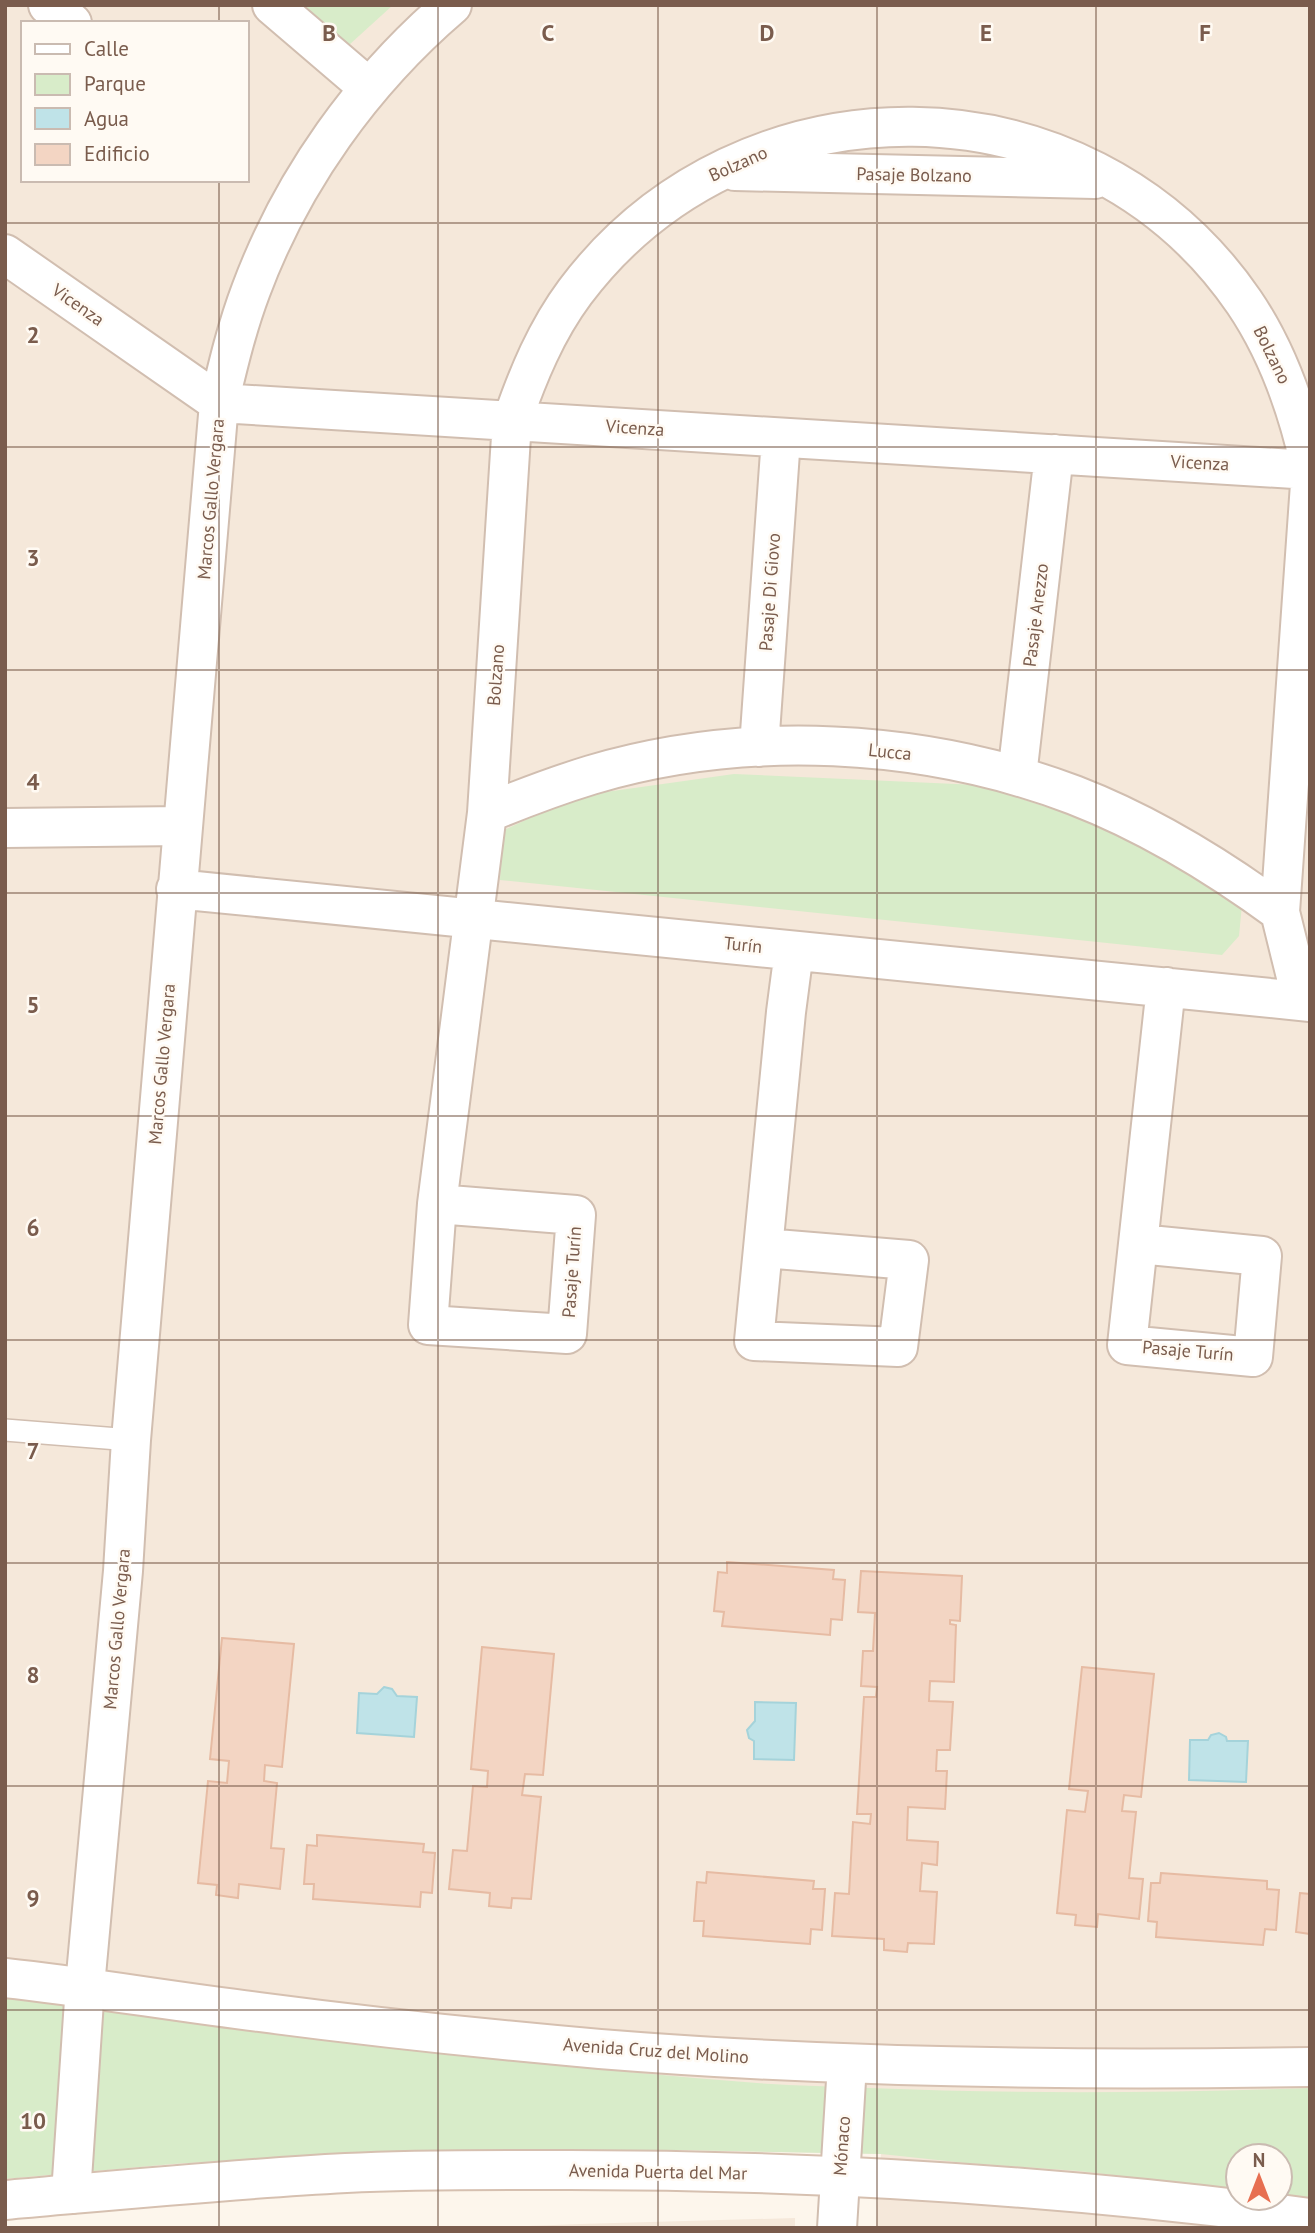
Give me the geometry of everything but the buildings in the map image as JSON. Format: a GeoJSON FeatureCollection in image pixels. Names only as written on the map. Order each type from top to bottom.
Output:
{"type":"FeatureCollection","features":[{"type":"Feature","properties":{"kind":"street"},"geometry":{"type":"LineString","coordinates":[[48,5],[69,21]]}},
{"type":"Feature","properties":{"kind":"street"},"geometry":{"type":"LineString","coordinates":[[87,21],[100,5]]}},
{"type":"Feature","properties":{"kind":"street"},"geometry":{"type":"LineString","coordinates":[[272,5],[369,88]]}},
{"type":"Feature","properties":{"kind":"street","name":"Marcos Gallo Vergara"},"geometry":{"type":"LineString","coordinates":[[71,2194],[85,1986],[123,1571],[131,1440],[176,889],[219,403],[251,290],[274,236],[308,174],[333,135],[369,88],[408,45],[452,5]]}},
{"type":"Feature","properties":{"kind":"street","name":"Bolzano"},"geometry":{"type":"LineString","coordinates":[[487,813],[512,421],[527,376],[548,333],[575,293],[605,256],[639,223],[678,194],[719,170],[758,153],[797,140],[838,131],[921,125],[963,129],[1026,144],[1075,162],[1110,180],[1148,204],[1183,233],[1215,266],[1244,302],[1267,341],[1286,382],[1301,425],[1310,468]]}},
{"type":"Feature","properties":{"kind":"street","name":"Vicenza"},"geometry":{"type":"LineString","coordinates":[[5,254],[219,403],[1310,468]]}},
{"type":"Feature","properties":{"kind":"street","name":"Pasaje Di Giovo"},"geometry":{"type":"LineString","coordinates":[[759,747],[781,438]]}},
{"type":"Feature","properties":{"kind":"street","name":"Pasaje Arezzo"},"geometry":{"type":"LineString","coordinates":[[1017,776],[1054,454]]}},
{"type":"Feature","properties":{"kind":"street"},"geometry":{"type":"LineString","coordinates":[[1306,1001],[1280,912],[1310,484]]}},
{"type":"Feature","properties":{"kind":"street","name":"Lucca"},"geometry":{"type":"LineString","coordinates":[[487,813],[539,792],[593,775],[692,754],[759,747],[811,746],[915,754],[1017,776],[1074,795],[1150,830],[1233,877],[1280,912]]}},
{"type":"Feature","properties":{"kind":"street"},"geometry":{"type":"LineString","coordinates":[[473,918],[487,813]]}},
{"type":"Feature","properties":{"kind":"street"},"geometry":{"type":"LineString","coordinates":[[5,828],[182,826]]}},
{"type":"Feature","properties":{"kind":"street","name":"Turín"},"geometry":{"type":"LineString","coordinates":[[176,889],[1306,1001]]}},
{"type":"Feature","properties":{"kind":"street","name":"Pasaje Turín"},"geometry":{"type":"LineString","coordinates":[[438,1204],[576,1215],[568,1334],[428,1325],[438,1204],[473,918]]}},
{"type":"Feature","properties":{"kind":"street"},"geometry":{"type":"LineString","coordinates":[[764,1248],[794,951]]}},
{"type":"Feature","properties":{"kind":"street"},"geometry":{"type":"LineString","coordinates":[[1139,1244],[1166,987]]}},
{"type":"Feature","properties":{"kind":"street","name":"Avenida Cruz del Molino"},"geometry":{"type":"LineString","coordinates":[[5,1978],[85,1986],[256,2012],[614,2050],[847,2064],[1134,2069],[1310,2067]]}},
{"type":"Feature","properties":{"kind":"street","name":"Mónaco"},"geometry":{"type":"LineString","coordinates":[[837,2228],[847,2064]]}},
{"type":"Feature","properties":{"kind":"street","name":"Avenida Puerta del Mar"},"geometry":{"type":"LineString","coordinates":[[5,2200],[183,2183],[362,2173],[679,2170],[1078,2191],[1310,2218]]}},
{"type":"Feature","properties":{"kind":"lane"},"geometry":{"type":"LineString","coordinates":[[5,1430],[131,1440]]}},
{"type":"Feature","properties":{"kind":"shaded area"},"geometry":{"type":"Polygon","coordinates":[[[5,5],[1310,5],[1310,2228],[876,2228],[881,2154],[679,2150],[347,2153],[173,2164],[5,2179],[5,5]]]}},
{"type":"Feature","properties":{"kind":"shaded area"},"geometry":{"type":"Polygon","coordinates":[[[795,2218],[795,2228],[471,2228],[580,2224],[795,2218]]]}},
{"type":"Feature","properties":{"kind":"green space"},"geometry":{"type":"Polygon","coordinates":[[[304,5],[393,5],[349,45],[304,5]]]}},
{"type":"Feature","properties":{"kind":"green space"},"geometry":{"type":"Polygon","coordinates":[[[734,774],[978,785],[1153,841],[1243,894],[1239,936],[1222,955],[500,880],[502,831],[577,796],[734,774]]]}},
{"type":"Feature","properties":{"kind":"green space"},"geometry":{"type":"Polygon","coordinates":[[[5,1989],[474,2055],[757,2083],[1034,2092],[1310,2088],[1310,2198],[1294,2196],[1294,2142],[1224,2142],[1224,2188],[1079,2171],[881,2154],[679,2150],[347,2153],[173,2164],[5,2179],[5,1989]]]}},
{"type":"Feature","properties":{"kind":"water"},"geometry":{"type":"Polygon","coordinates":[[[384,1687],[392,1689],[397,1696],[417,1697],[414,1737],[357,1733],[359,1693],[377,1694],[384,1687]]]}},
{"type":"Feature","properties":{"kind":"water"},"geometry":{"type":"Polygon","coordinates":[[[755,1702],[796,1703],[794,1760],[754,1759],[754,1741],[749,1738],[747,1730],[755,1721],[755,1702]]]}},
{"type":"Feature","properties":{"kind":"water"},"geometry":{"type":"Polygon","coordinates":[[[1219,1733],[1226,1737],[1227,1741],[1248,1741],[1246,1782],[1189,1780],[1190,1740],[1208,1740],[1211,1735],[1219,1733]]]}}]}
